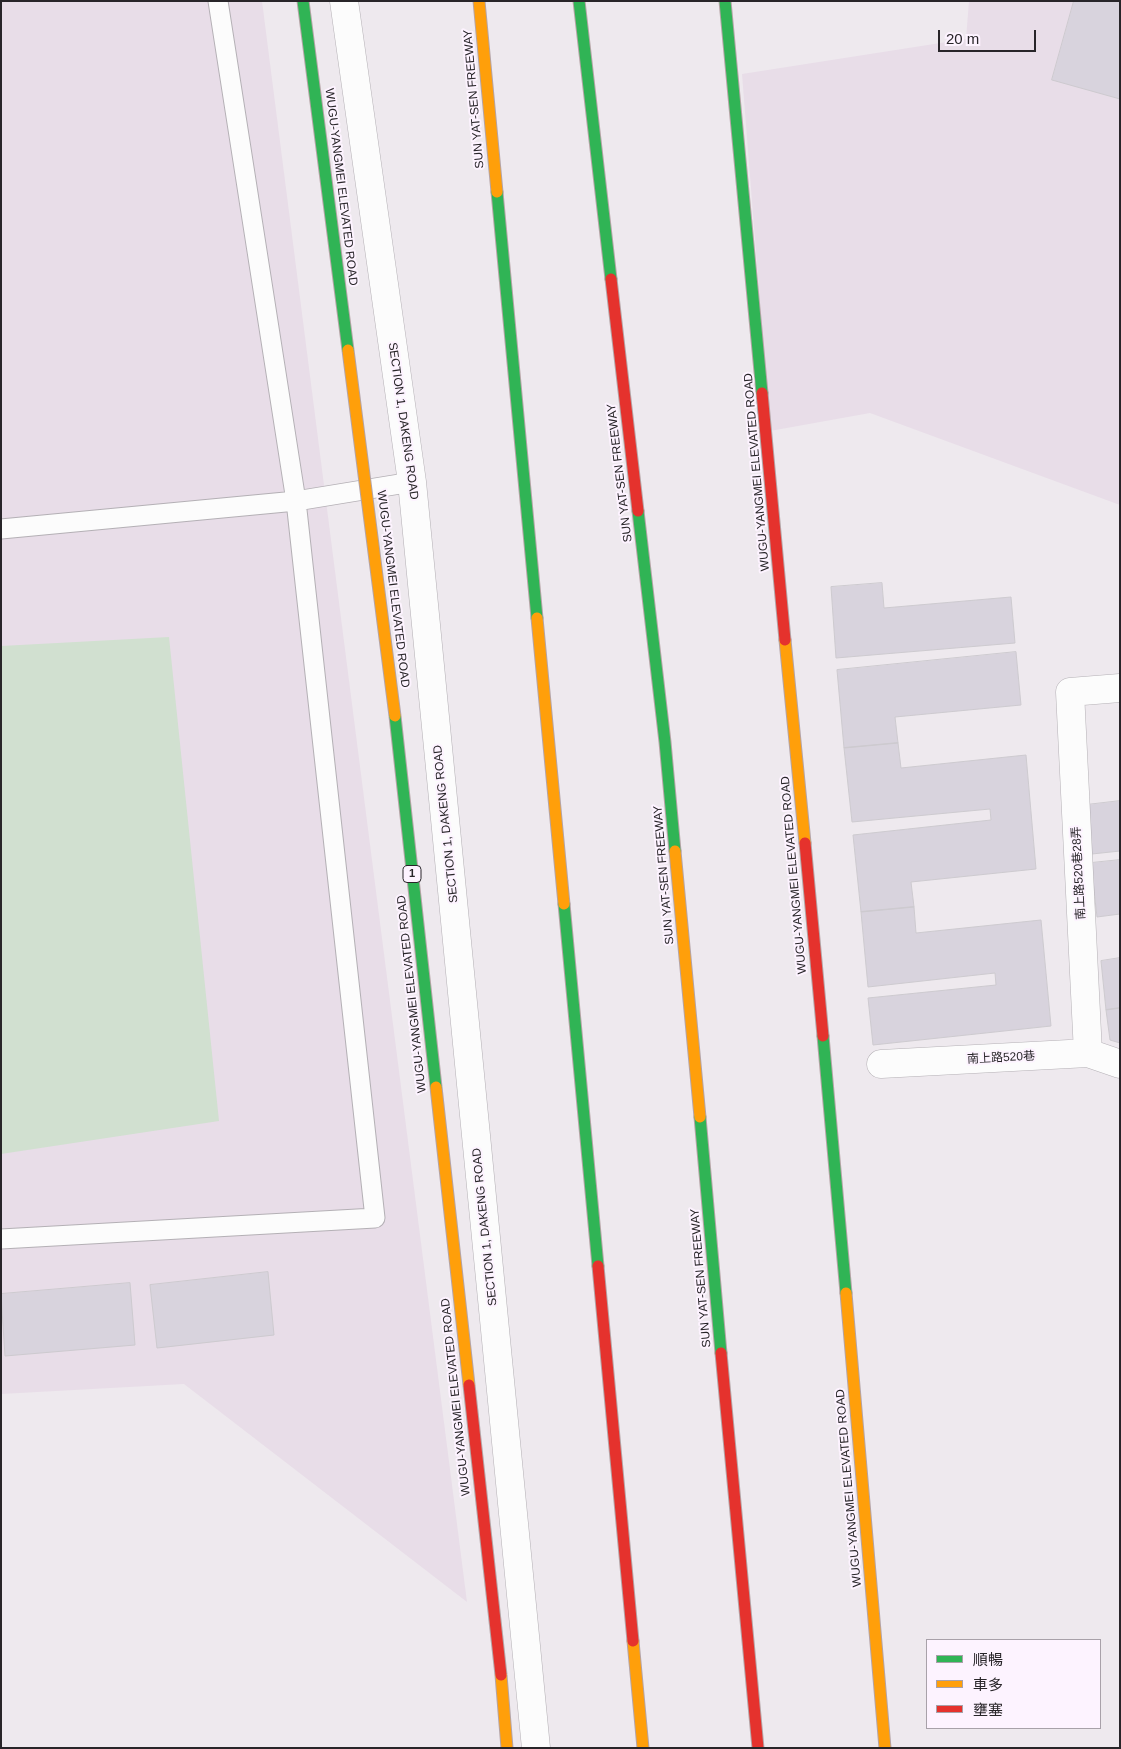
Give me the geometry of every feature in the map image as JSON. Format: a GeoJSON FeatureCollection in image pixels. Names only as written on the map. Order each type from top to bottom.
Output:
{"type":"FeatureCollection","features":[{"type":"Feature","properties":{"kind":"highway","name":"WUGU-YANGMEI ELEVATED ROAD"},"geometry":{"type":"LineString","coordinates":[[303,1],[388,656],[501,1677],[507,1748]]}},
{"type":"Feature","properties":{"kind":"highway","name":"SUN YAT-SEN FREEWAY"},"geometry":{"type":"LineString","coordinates":[[479,1],[643,1748]]}},
{"type":"Feature","properties":{"kind":"highway","name":"SUN YAT-SEN FREEWAY"},"geometry":{"type":"LineString","coordinates":[[579,1],[665,742],[758,1748]]}},
{"type":"Feature","properties":{"kind":"highway","name":"WUGU-YANGMEI ELEVATED ROAD"},"geometry":{"type":"LineString","coordinates":[[725,1],[834,1146],[884,1748]]}},
{"type":"Feature","properties":{"kind":"street","name":"SECTION 1, DAKENG ROAD"},"geometry":{"type":"LineString","coordinates":[[344,1],[412,482],[536,1748]]}},
{"type":"Feature","properties":{"kind":"street","name":"南上路520巷28弄"},"geometry":{"type":"LineString","coordinates":[[1088,1053],[1070,692],[1120,688]]}},
{"type":"Feature","properties":{"kind":"street","name":"南上路520巷"},"geometry":{"type":"LineString","coordinates":[[880,1064],[1088,1053],[1120,1064]]}},
{"type":"Feature","properties":{"kind":"street","name":"SECTION 1, DAKENG ROAD"},"geometry":{"type":"LineString","coordinates":[[516,1748],[520,1725],[526,1649]]}},
{"type":"Feature","properties":{"kind":"lane"},"geometry":{"type":"LineString","coordinates":[[1,1239],[375,1218],[296,501],[218,1]]}},
{"type":"Feature","properties":{"kind":"lane"},"geometry":{"type":"LineString","coordinates":[[1,529],[296,501],[412,482]]}},
{"type":"Feature","properties":{"kind":"shaded area"},"geometry":{"type":"Polygon","coordinates":[[[1,1],[262,1],[467,1602],[184,1384],[1,1394],[1,1]]]}},
{"type":"Feature","properties":{"kind":"shaded area"},"geometry":{"type":"Polygon","coordinates":[[[969,1],[1120,1],[1120,505],[870,413],[770,431],[742,74],[966,39],[969,1]]]}},
{"type":"Feature","properties":{"kind":"green space"},"geometry":{"type":"Polygon","coordinates":[[[169,637],[219,1121],[1,1154],[1,646],[169,637]]]}},
{"type":"Feature","properties":{"kind":"building"},"geometry":{"type":"Polygon","coordinates":[[[1074,1],[1120,1],[1120,99],[1052,80],[1074,1]]]}},
{"type":"Feature","properties":{"kind":"building"},"geometry":{"type":"Polygon","coordinates":[[[882,583],[884,608],[1011,597],[1015,643],[836,658],[831,587],[882,583]]]}},
{"type":"Feature","properties":{"kind":"building"},"geometry":{"type":"Polygon","coordinates":[[[1016,652],[1021,705],[895,717],[898,743],[844,748],[837,670],[1016,652]]]}},
{"type":"Feature","properties":{"kind":"building"},"geometry":{"type":"Polygon","coordinates":[[[898,743],[901,768],[1026,755],[1036,869],[911,882],[914,907],[861,912],[853,835],[991,820],[990,809],[852,822],[844,748],[898,743]]]}},
{"type":"Feature","properties":{"kind":"building"},"geometry":{"type":"Polygon","coordinates":[[[1120,801],[1120,851],[1092,854],[1086,805],[1120,801]]]}},
{"type":"Feature","properties":{"kind":"building"},"geometry":{"type":"Polygon","coordinates":[[[1120,860],[1120,914],[1097,917],[1091,863],[1120,860]]]}},
{"type":"Feature","properties":{"kind":"building"},"geometry":{"type":"Polygon","coordinates":[[[914,907],[916,933],[1041,920],[1051,1026],[873,1045],[868,998],[996,985],[995,973],[868,987],[861,912],[914,907]]]}},
{"type":"Feature","properties":{"kind":"building"},"geometry":{"type":"Polygon","coordinates":[[[1120,958],[1120,1008],[1106,1010],[1101,961],[1120,958]]]}},
{"type":"Feature","properties":{"kind":"building"},"geometry":{"type":"Polygon","coordinates":[[[1120,1008],[1120,1043],[1110,1040],[1106,1010],[1120,1008]]]}},
{"type":"Feature","properties":{"kind":"building"},"geometry":{"type":"Polygon","coordinates":[[[268,1272],[274,1335],[157,1348],[150,1285],[268,1272]]]}},
{"type":"Feature","properties":{"kind":"building"},"geometry":{"type":"Polygon","coordinates":[[[130,1283],[135,1345],[5,1356],[1,1294],[130,1283]]]}},
{"type":"Feature","properties":{"kind":"traffic: fast"},"geometry":{"type":"LineString","coordinates":[[303,1],[348,350]]}},
{"type":"Feature","properties":{"kind":"traffic: fast"},"geometry":{"type":"LineString","coordinates":[[579,1],[611,279]]}},
{"type":"Feature","properties":{"kind":"traffic: fast"},"geometry":{"type":"LineString","coordinates":[[725,1],[762,393]]}},
{"type":"Feature","properties":{"kind":"traffic: fast"},"geometry":{"type":"LineString","coordinates":[[497,192],[537,618]]}},
{"type":"Feature","properties":{"kind":"traffic: fast"},"geometry":{"type":"LineString","coordinates":[[638,511],[665,742],[675,851]]}},
{"type":"Feature","properties":{"kind":"traffic: fast"},"geometry":{"type":"LineString","coordinates":[[395,716],[436,1087]]}},
{"type":"Feature","properties":{"kind":"traffic: fast"},"geometry":{"type":"LineString","coordinates":[[564,904],[598,1266]]}},
{"type":"Feature","properties":{"kind":"traffic: fast"},"geometry":{"type":"LineString","coordinates":[[823,1036],[846,1293]]}},
{"type":"Feature","properties":{"kind":"traffic: fast"},"geometry":{"type":"LineString","coordinates":[[700,1117],[721,1353]]}},
{"type":"Feature","properties":{"kind":"traffic: slow"},"geometry":{"type":"LineString","coordinates":[[479,1],[497,192]]}},
{"type":"Feature","properties":{"kind":"traffic: slow"},"geometry":{"type":"LineString","coordinates":[[348,350],[395,716]]}},
{"type":"Feature","properties":{"kind":"traffic: slow"},"geometry":{"type":"LineString","coordinates":[[537,618],[564,904]]}},
{"type":"Feature","properties":{"kind":"traffic: slow"},"geometry":{"type":"LineString","coordinates":[[785,640],[805,843]]}},
{"type":"Feature","properties":{"kind":"traffic: slow"},"geometry":{"type":"LineString","coordinates":[[675,851],[700,1117]]}},
{"type":"Feature","properties":{"kind":"traffic: slow"},"geometry":{"type":"LineString","coordinates":[[436,1087],[469,1385]]}},
{"type":"Feature","properties":{"kind":"traffic: slow"},"geometry":{"type":"LineString","coordinates":[[846,1293],[885,1748]]}},
{"type":"Feature","properties":{"kind":"traffic: slow"},"geometry":{"type":"LineString","coordinates":[[633,1641],[643,1748]]}},
{"type":"Feature","properties":{"kind":"traffic: slow"},"geometry":{"type":"LineString","coordinates":[[501,1675],[507,1748]]}},
{"type":"Feature","properties":{"kind":"traffic: jam"},"geometry":{"type":"LineString","coordinates":[[611,279],[638,511]]}},
{"type":"Feature","properties":{"kind":"traffic: jam"},"geometry":{"type":"LineString","coordinates":[[762,393],[785,640]]}},
{"type":"Feature","properties":{"kind":"traffic: jam"},"geometry":{"type":"LineString","coordinates":[[805,843],[823,1036]]}},
{"type":"Feature","properties":{"kind":"traffic: jam"},"geometry":{"type":"LineString","coordinates":[[598,1266],[633,1641]]}},
{"type":"Feature","properties":{"kind":"traffic: jam"},"geometry":{"type":"LineString","coordinates":[[721,1353],[758,1748]]}},
{"type":"Feature","properties":{"kind":"traffic: jam"},"geometry":{"type":"LineString","coordinates":[[469,1385],[501,1675]]}}]}
